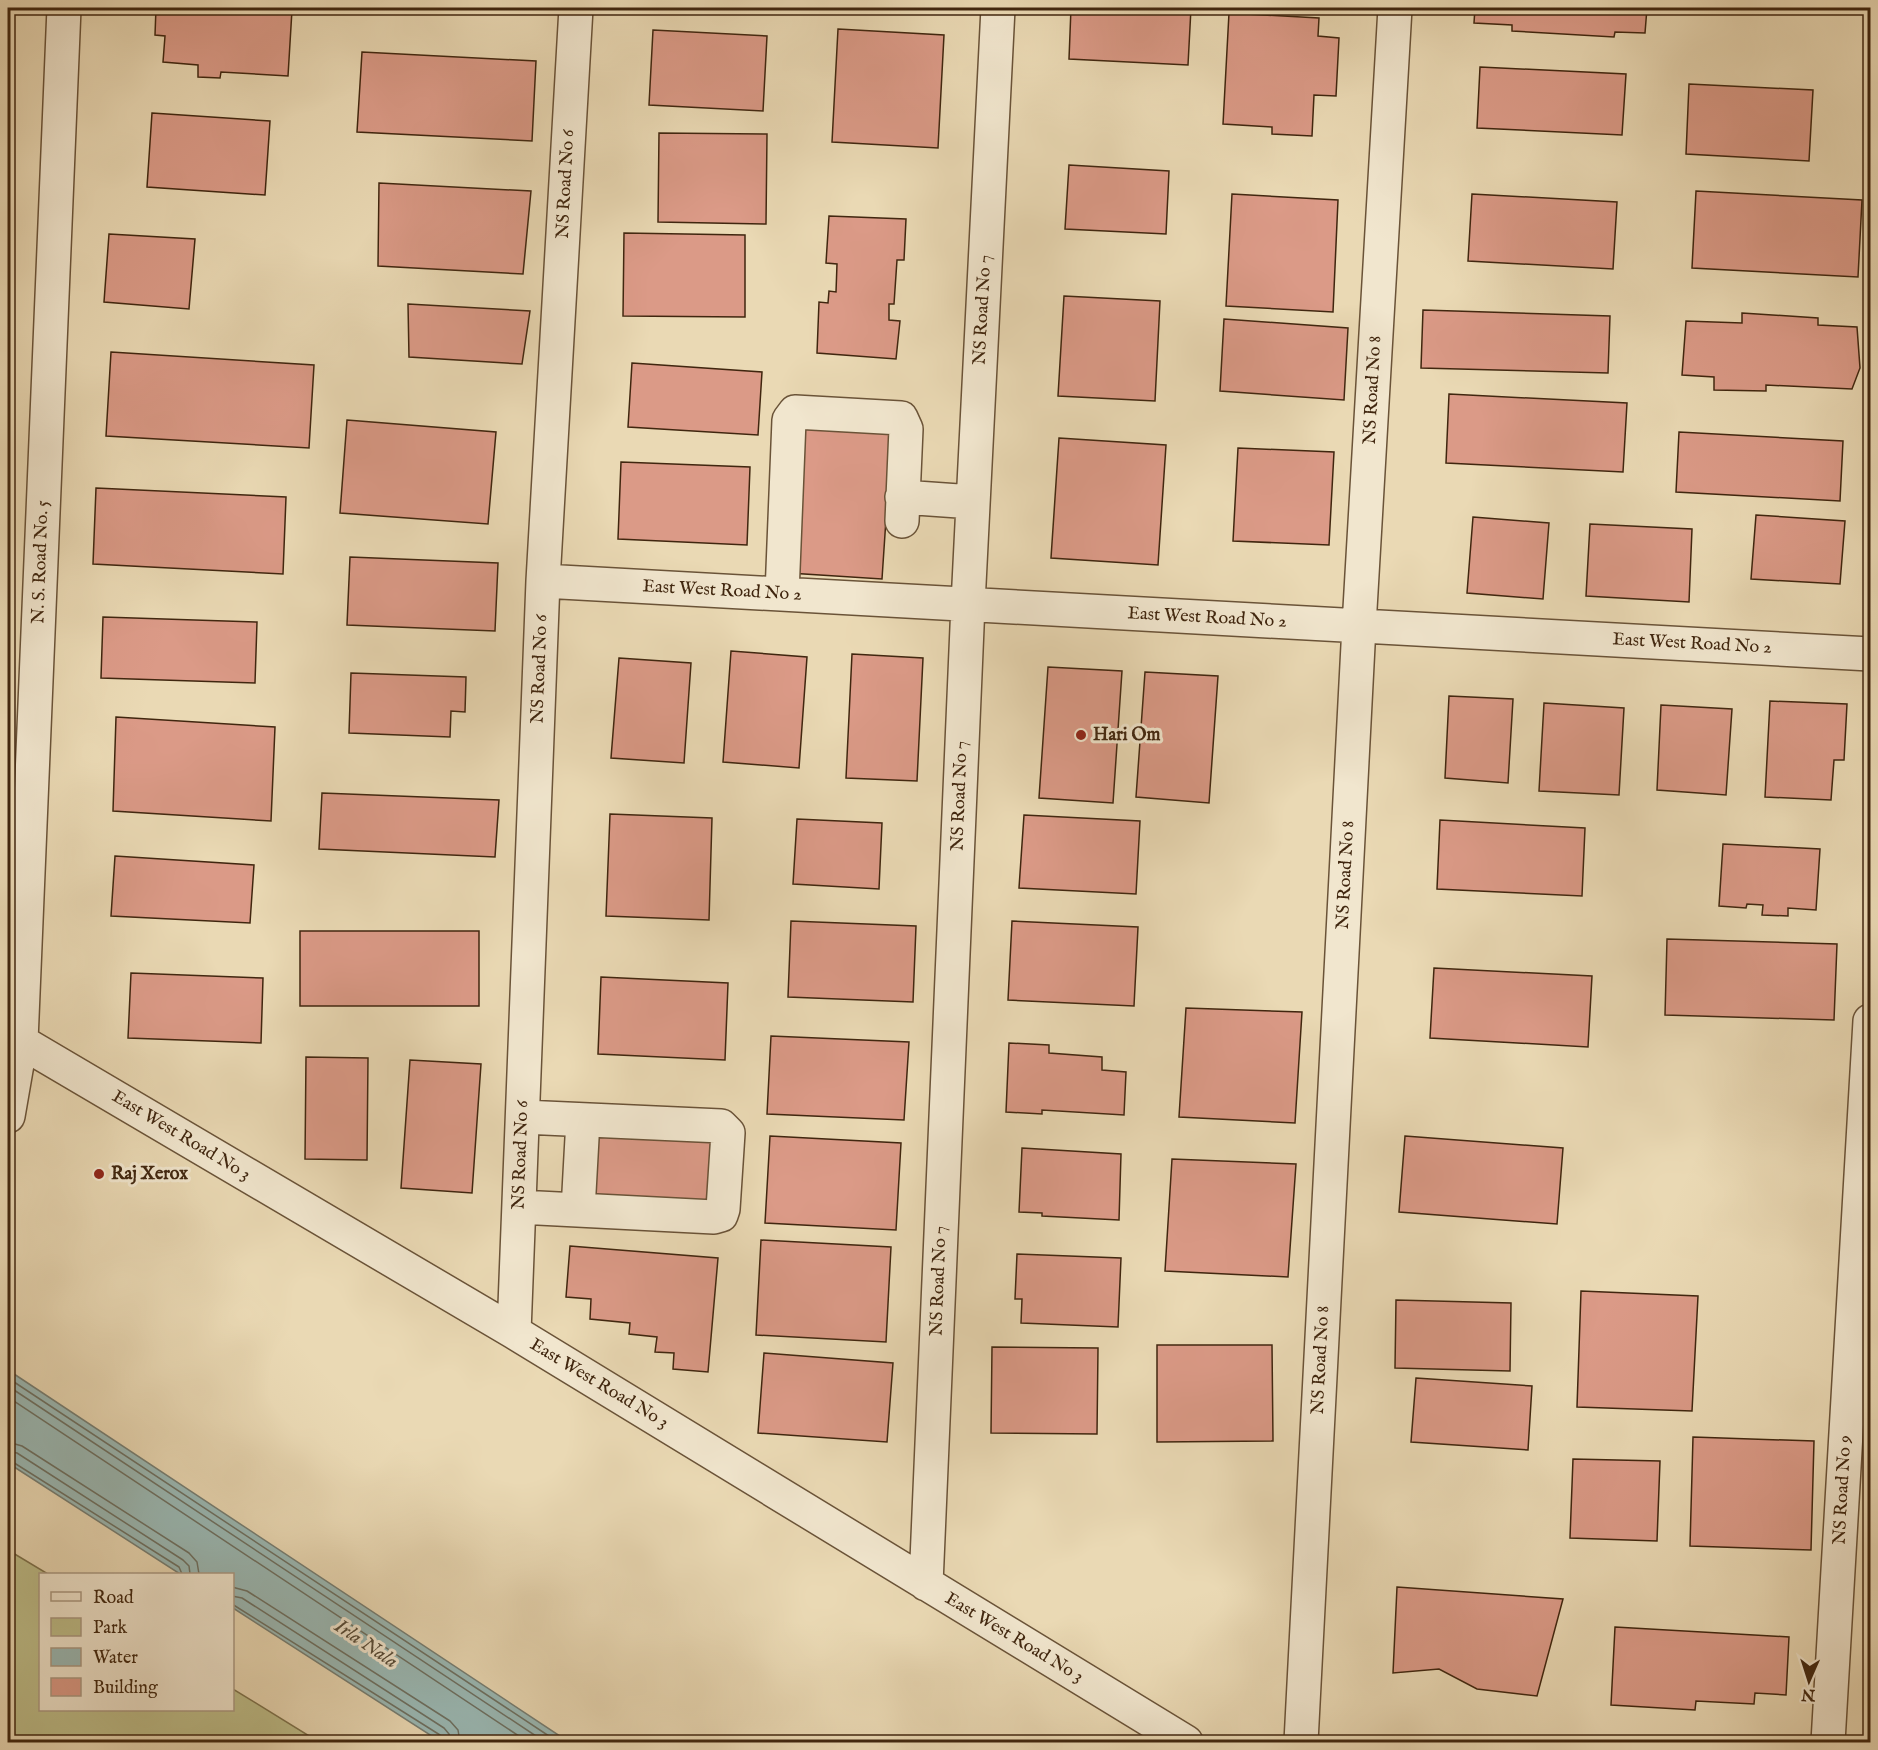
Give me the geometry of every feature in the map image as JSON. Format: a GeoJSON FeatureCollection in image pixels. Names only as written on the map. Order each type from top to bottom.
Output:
{"type":"FeatureCollection","features":[{"type":"Feature","properties":{"kind":"street","name":"N. S. Road No. 5"},"geometry":{"type":"LineString","coordinates":[[8,1116],[14,1038],[64,8]]}},
{"type":"Feature","properties":{"kind":"street","name":"NS Road No 6"},"geometry":{"type":"LineString","coordinates":[[514,1332],[543,581],[576,8]]}},
{"type":"Feature","properties":{"kind":"street","name":"NS Road No 7"},"geometry":{"type":"LineString","coordinates":[[926,1584],[968,604],[998,8]]}},
{"type":"Feature","properties":{"kind":"street","name":"NS Road No 8"},"geometry":{"type":"LineString","coordinates":[[1300,1743],[1359,626],[1395,8]]}},
{"type":"Feature","properties":{"kind":"street"},"geometry":{"type":"LineString","coordinates":[[782,594],[791,415],[800,411],[901,418],[906,429],[902,509],[974,502]]}},
{"type":"Feature","properties":{"kind":"street","name":"East West Road No 2"},"geometry":{"type":"LineString","coordinates":[[543,581],[1870,654]]}},
{"type":"Feature","properties":{"kind":"street","name":"NS Road No 9"},"geometry":{"type":"LineString","coordinates":[[1828,1743],[1870,1021]]}},
{"type":"Feature","properties":{"kind":"street","name":"East West Road No 3"},"geometry":{"type":"LineString","coordinates":[[14,1038],[514,1332],[1186,1743]]}},
{"type":"Feature","properties":{"kind":"street"},"geometry":{"type":"LineString","coordinates":[[519,1207],[714,1217],[721,1215],[728,1133],[721,1126],[523,1117]]}},
{"type":"Feature","properties":{"kind":"street"},"geometry":{"type":"LineString","coordinates":[[578,1210],[583,1120]]}},
{"type":"Feature","properties":{"kind":"green space"},"geometry":{"type":"Polygon","coordinates":[[[8,1550],[46,1573],[39,1573],[39,1711],[234,1711],[234,1690],[319,1742],[8,1742],[8,1550]]]}},
{"type":"Feature","properties":{"kind":"water","name":"Irla Nala"},"geometry":{"type":"Polygon","coordinates":[[[8,1370],[569,1742],[441,1742],[234,1609],[234,1573],[178,1573],[8,1463],[8,1370]]]}},
{"type":"Feature","properties":{"kind":"building"},"geometry":{"type":"Polygon","coordinates":[[[156,8],[292,10],[288,76],[221,72],[220,78],[198,77],[198,65],[163,62],[165,36],[155,35],[156,8]]]}},
{"type":"Feature","properties":{"kind":"building"},"geometry":{"type":"Polygon","coordinates":[[[425,8],[516,8],[516,12],[425,8]]]}},
{"type":"Feature","properties":{"kind":"building"},"geometry":{"type":"Polygon","coordinates":[[[1071,8],[1191,8],[1188,65],[1069,59],[1071,8]]]}},
{"type":"Feature","properties":{"kind":"building"},"geometry":{"type":"Polygon","coordinates":[[[1475,8],[1647,8],[1645,33],[1615,32],[1614,37],[1512,31],[1512,25],[1474,23],[1475,8]]]}},
{"type":"Feature","properties":{"kind":"building"},"geometry":{"type":"Polygon","coordinates":[[[1229,13],[1319,18],[1318,36],[1339,38],[1336,96],[1314,95],[1312,136],[1272,134],[1272,127],[1223,124],[1229,13]]]}},
{"type":"Feature","properties":{"kind":"building"},"geometry":{"type":"Polygon","coordinates":[[[838,29],[944,35],[938,148],[832,142],[838,29]]]}},
{"type":"Feature","properties":{"kind":"building"},"geometry":{"type":"Polygon","coordinates":[[[653,30],[767,36],[763,111],[649,105],[653,30]]]}},
{"type":"Feature","properties":{"kind":"building"},"geometry":{"type":"Polygon","coordinates":[[[362,52],[536,61],[532,141],[357,132],[362,52]]]}},
{"type":"Feature","properties":{"kind":"building"},"geometry":{"type":"Polygon","coordinates":[[[1480,67],[1626,74],[1622,135],[1477,128],[1480,67]]]}},
{"type":"Feature","properties":{"kind":"building"},"geometry":{"type":"Polygon","coordinates":[[[1689,84],[1813,90],[1809,161],[1686,154],[1689,84]]]}},
{"type":"Feature","properties":{"kind":"building"},"geometry":{"type":"Polygon","coordinates":[[[152,113],[270,121],[265,195],[147,187],[152,113]]]}},
{"type":"Feature","properties":{"kind":"building"},"geometry":{"type":"Polygon","coordinates":[[[659,133],[767,134],[766,224],[658,222],[659,133]]]}},
{"type":"Feature","properties":{"kind":"building"},"geometry":{"type":"Polygon","coordinates":[[[1069,165],[1169,171],[1166,234],[1065,229],[1069,165]]]}},
{"type":"Feature","properties":{"kind":"building"},"geometry":{"type":"Polygon","coordinates":[[[379,183],[531,191],[523,274],[378,266],[379,183]]]}},
{"type":"Feature","properties":{"kind":"building"},"geometry":{"type":"Polygon","coordinates":[[[1696,191],[1862,200],[1858,277],[1692,268],[1696,191]]]}},
{"type":"Feature","properties":{"kind":"building"},"geometry":{"type":"Polygon","coordinates":[[[1232,194],[1338,200],[1333,312],[1226,306],[1232,194]]]}},
{"type":"Feature","properties":{"kind":"building"},"geometry":{"type":"Polygon","coordinates":[[[1472,194],[1617,202],[1613,269],[1468,261],[1472,194]]]}},
{"type":"Feature","properties":{"kind":"building"},"geometry":{"type":"Polygon","coordinates":[[[829,216],[906,219],[904,260],[897,260],[894,304],[889,304],[889,320],[900,321],[896,359],[817,353],[819,302],[828,303],[829,291],[836,292],[837,264],[826,263],[829,216]]]}},
{"type":"Feature","properties":{"kind":"building"},"geometry":{"type":"Polygon","coordinates":[[[624,233],[745,235],[745,317],[623,316],[624,233]]]}},
{"type":"Feature","properties":{"kind":"building"},"geometry":{"type":"Polygon","coordinates":[[[109,234],[195,239],[189,309],[104,302],[109,234]]]}},
{"type":"Feature","properties":{"kind":"building"},"geometry":{"type":"Polygon","coordinates":[[[1064,296],[1160,301],[1155,401],[1058,396],[1064,296]]]}},
{"type":"Feature","properties":{"kind":"building"},"geometry":{"type":"Polygon","coordinates":[[[408,304],[530,311],[522,364],[409,357],[408,304]]]}},
{"type":"Feature","properties":{"kind":"building"},"geometry":{"type":"Polygon","coordinates":[[[1423,310],[1610,316],[1608,373],[1421,368],[1423,310]]]}},
{"type":"Feature","properties":{"kind":"building"},"geometry":{"type":"Polygon","coordinates":[[[1742,313],[1818,318],[1818,325],[1857,327],[1860,368],[1852,389],[1766,385],[1766,391],[1714,390],[1714,377],[1682,375],[1686,321],[1742,323],[1742,313]]]}},
{"type":"Feature","properties":{"kind":"building"},"geometry":{"type":"Polygon","coordinates":[[[1224,319],[1348,328],[1344,400],[1220,391],[1224,319]]]}},
{"type":"Feature","properties":{"kind":"building"},"geometry":{"type":"Polygon","coordinates":[[[111,352],[314,365],[309,448],[106,436],[111,352]]]}},
{"type":"Feature","properties":{"kind":"building"},"geometry":{"type":"Polygon","coordinates":[[[632,363],[762,372],[758,435],[628,427],[632,363]]]}},
{"type":"Feature","properties":{"kind":"building"},"geometry":{"type":"Polygon","coordinates":[[[1449,394],[1627,403],[1623,472],[1446,463],[1449,394]]]}},
{"type":"Feature","properties":{"kind":"building"},"geometry":{"type":"Polygon","coordinates":[[[347,420],[496,432],[488,524],[340,513],[347,420]]]}},
{"type":"Feature","properties":{"kind":"building"},"geometry":{"type":"Polygon","coordinates":[[[800,423],[892,429],[882,579],[789,573],[800,423]]]}},
{"type":"Feature","properties":{"kind":"building"},"geometry":{"type":"Polygon","coordinates":[[[1679,432],[1843,441],[1840,501],[1676,492],[1679,432]]]}},
{"type":"Feature","properties":{"kind":"building"},"geometry":{"type":"Polygon","coordinates":[[[1059,438],[1166,445],[1158,565],[1051,558],[1059,438]]]}},
{"type":"Feature","properties":{"kind":"building"},"geometry":{"type":"Polygon","coordinates":[[[1238,448],[1334,452],[1329,545],[1233,541],[1238,448]]]}},
{"type":"Feature","properties":{"kind":"building"},"geometry":{"type":"Polygon","coordinates":[[[621,462],[750,467],[747,545],[618,539],[621,462]]]}},
{"type":"Feature","properties":{"kind":"building"},"geometry":{"type":"Polygon","coordinates":[[[96,488],[286,497],[283,574],[93,564],[96,488]]]}},
{"type":"Feature","properties":{"kind":"building"},"geometry":{"type":"Polygon","coordinates":[[[1756,515],[1845,521],[1840,584],[1751,579],[1756,515]]]}},
{"type":"Feature","properties":{"kind":"building"},"geometry":{"type":"Polygon","coordinates":[[[1473,517],[1549,523],[1543,599],[1467,593],[1473,517]]]}},
{"type":"Feature","properties":{"kind":"building"},"geometry":{"type":"Polygon","coordinates":[[[1590,524],[1692,529],[1689,602],[1586,596],[1590,524]]]}},
{"type":"Feature","properties":{"kind":"building"},"geometry":{"type":"Polygon","coordinates":[[[350,557],[498,563],[495,631],[347,625],[350,557]]]}},
{"type":"Feature","properties":{"kind":"building"},"geometry":{"type":"Polygon","coordinates":[[[103,617],[257,622],[255,683],[101,678],[103,617]]]}},
{"type":"Feature","properties":{"kind":"building"},"geometry":{"type":"Polygon","coordinates":[[[731,651],[807,657],[799,768],[723,762],[731,651]]]}},
{"type":"Feature","properties":{"kind":"building"},"geometry":{"type":"Polygon","coordinates":[[[852,654],[923,658],[917,781],[846,778],[852,654]]]}},
{"type":"Feature","properties":{"kind":"building"},"geometry":{"type":"Polygon","coordinates":[[[619,658],[691,663],[684,763],[611,758],[619,658]]]}},
{"type":"Feature","properties":{"kind":"building","name":"Hari Om"},"geometry":{"type":"Polygon","coordinates":[[[1048,667],[1122,671],[1113,803],[1039,798],[1048,667]]]}},
{"type":"Feature","properties":{"kind":"building"},"geometry":{"type":"Polygon","coordinates":[[[1145,672],[1218,676],[1209,803],[1136,797],[1145,672]]]}},
{"type":"Feature","properties":{"kind":"building"},"geometry":{"type":"Polygon","coordinates":[[[351,673],[466,677],[465,712],[451,711],[450,737],[349,733],[351,673]]]}},
{"type":"Feature","properties":{"kind":"building"},"geometry":{"type":"Polygon","coordinates":[[[1449,696],[1513,699],[1508,783],[1445,778],[1449,696]]]}},
{"type":"Feature","properties":{"kind":"building"},"geometry":{"type":"Polygon","coordinates":[[[1770,701],[1847,704],[1844,760],[1834,760],[1831,800],[1765,797],[1770,701]]]}},
{"type":"Feature","properties":{"kind":"building"},"geometry":{"type":"Polygon","coordinates":[[[1544,703],[1624,708],[1619,795],[1539,791],[1544,703]]]}},
{"type":"Feature","properties":{"kind":"building"},"geometry":{"type":"Polygon","coordinates":[[[1661,705],[1732,709],[1726,795],[1657,790],[1661,705]]]}},
{"type":"Feature","properties":{"kind":"building"},"geometry":{"type":"Polygon","coordinates":[[[116,717],[275,727],[271,821],[113,811],[116,717]]]}},
{"type":"Feature","properties":{"kind":"building"},"geometry":{"type":"Polygon","coordinates":[[[322,793],[499,800],[495,857],[319,849],[322,793]]]}},
{"type":"Feature","properties":{"kind":"building"},"geometry":{"type":"Polygon","coordinates":[[[610,814],[712,818],[709,920],[606,916],[610,814]]]}},
{"type":"Feature","properties":{"kind":"building"},"geometry":{"type":"Polygon","coordinates":[[[1024,815],[1140,821],[1136,894],[1019,888],[1024,815]]]}},
{"type":"Feature","properties":{"kind":"building"},"geometry":{"type":"Polygon","coordinates":[[[797,819],[882,823],[879,889],[793,884],[797,819]]]}},
{"type":"Feature","properties":{"kind":"building"},"geometry":{"type":"Polygon","coordinates":[[[1440,820],[1585,828],[1582,896],[1437,889],[1440,820]]]}},
{"type":"Feature","properties":{"kind":"building"},"geometry":{"type":"Polygon","coordinates":[[[1723,844],[1820,849],[1816,910],[1788,908],[1788,916],[1762,915],[1763,905],[1747,904],[1746,908],[1719,906],[1723,844]]]}},
{"type":"Feature","properties":{"kind":"building"},"geometry":{"type":"Polygon","coordinates":[[[115,856],[254,865],[250,923],[111,916],[115,856]]]}},
{"type":"Feature","properties":{"kind":"building"},"geometry":{"type":"Polygon","coordinates":[[[791,921],[916,926],[913,1002],[788,997],[791,921]]]}},
{"type":"Feature","properties":{"kind":"building"},"geometry":{"type":"Polygon","coordinates":[[[1012,921],[1138,927],[1134,1006],[1008,1000],[1012,921]]]}},
{"type":"Feature","properties":{"kind":"building"},"geometry":{"type":"Polygon","coordinates":[[[300,931],[479,931],[479,1006],[300,1006],[300,931]]]}},
{"type":"Feature","properties":{"kind":"building"},"geometry":{"type":"Polygon","coordinates":[[[1667,939],[1837,944],[1834,1020],[1665,1015],[1667,939]]]}},
{"type":"Feature","properties":{"kind":"building"},"geometry":{"type":"Polygon","coordinates":[[[1434,968],[1592,976],[1588,1047],[1430,1038],[1434,968]]]}},
{"type":"Feature","properties":{"kind":"building"},"geometry":{"type":"Polygon","coordinates":[[[131,973],[263,978],[261,1043],[128,1038],[131,973]]]}},
{"type":"Feature","properties":{"kind":"building"},"geometry":{"type":"Polygon","coordinates":[[[601,977],[728,983],[725,1060],[598,1054],[601,977]]]}},
{"type":"Feature","properties":{"kind":"building"},"geometry":{"type":"Polygon","coordinates":[[[1186,1008],[1302,1012],[1295,1123],[1179,1117],[1186,1008]]]}},
{"type":"Feature","properties":{"kind":"building"},"geometry":{"type":"Polygon","coordinates":[[[771,1036],[909,1042],[904,1120],[767,1114],[771,1036]]]}},
{"type":"Feature","properties":{"kind":"building"},"geometry":{"type":"Polygon","coordinates":[[[1009,1043],[1049,1045],[1049,1053],[1102,1057],[1102,1070],[1126,1072],[1124,1115],[1042,1110],[1042,1114],[1006,1112],[1009,1043]]]}},
{"type":"Feature","properties":{"kind":"building"},"geometry":{"type":"Polygon","coordinates":[[[306,1057],[368,1058],[367,1160],[305,1159],[306,1057]]]}},
{"type":"Feature","properties":{"kind":"building"},"geometry":{"type":"Polygon","coordinates":[[[410,1060],[481,1064],[472,1193],[401,1188],[410,1060]]]}},
{"type":"Feature","properties":{"kind":"building"},"geometry":{"type":"Polygon","coordinates":[[[595,1124],[719,1130],[713,1206],[590,1200],[595,1124]]]}},
{"type":"Feature","properties":{"kind":"building"},"geometry":{"type":"Polygon","coordinates":[[[770,1136],[901,1143],[896,1230],[765,1223],[770,1136]]]}},
{"type":"Feature","properties":{"kind":"building"},"geometry":{"type":"Polygon","coordinates":[[[1405,1136],[1563,1148],[1557,1224],[1399,1212],[1405,1136]]]}},
{"type":"Feature","properties":{"kind":"building"},"geometry":{"type":"Polygon","coordinates":[[[1022,1148],[1121,1154],[1119,1220],[1042,1216],[1042,1213],[1019,1212],[1022,1148]]]}},
{"type":"Feature","properties":{"kind":"building"},"geometry":{"type":"Polygon","coordinates":[[[1172,1159],[1296,1164],[1288,1277],[1165,1271],[1172,1159]]]}},
{"type":"Feature","properties":{"kind":"building"},"geometry":{"type":"Polygon","coordinates":[[[761,1240],[891,1247],[886,1342],[756,1335],[761,1240]]]}},
{"type":"Feature","properties":{"kind":"building"},"geometry":{"type":"Polygon","coordinates":[[[570,1246],[718,1258],[708,1372],[673,1369],[674,1353],[655,1352],[657,1337],[629,1334],[630,1323],[590,1319],[591,1299],[566,1297],[570,1246]]]}},
{"type":"Feature","properties":{"kind":"building"},"geometry":{"type":"Polygon","coordinates":[[[1017,1254],[1121,1258],[1118,1327],[1021,1323],[1022,1299],[1015,1299],[1017,1254]]]}},
{"type":"Feature","properties":{"kind":"building"},"geometry":{"type":"Polygon","coordinates":[[[1581,1291],[1698,1296],[1692,1411],[1577,1407],[1581,1291]]]}},
{"type":"Feature","properties":{"kind":"building"},"geometry":{"type":"Polygon","coordinates":[[[1396,1300],[1511,1303],[1510,1371],[1395,1368],[1396,1300]]]}},
{"type":"Feature","properties":{"kind":"building"},"geometry":{"type":"Polygon","coordinates":[[[1157,1345],[1272,1345],[1273,1441],[1157,1442],[1157,1345]]]}},
{"type":"Feature","properties":{"kind":"building"},"geometry":{"type":"Polygon","coordinates":[[[992,1347],[1098,1348],[1097,1434],[991,1433],[992,1347]]]}},
{"type":"Feature","properties":{"kind":"building"},"geometry":{"type":"Polygon","coordinates":[[[764,1353],[893,1363],[887,1442],[758,1433],[764,1353]]]}},
{"type":"Feature","properties":{"kind":"building"},"geometry":{"type":"Polygon","coordinates":[[[1416,1378],[1532,1386],[1528,1450],[1411,1442],[1416,1378]]]}},
{"type":"Feature","properties":{"kind":"building"},"geometry":{"type":"Polygon","coordinates":[[[1693,1437],[1814,1441],[1811,1550],[1690,1546],[1693,1437]]]}},
{"type":"Feature","properties":{"kind":"building"},"geometry":{"type":"Polygon","coordinates":[[[1573,1459],[1660,1461],[1657,1541],[1570,1538],[1573,1459]]]}},
{"type":"Feature","properties":{"kind":"building"},"geometry":{"type":"Polygon","coordinates":[[[1397,1587],[1563,1599],[1537,1696],[1477,1689],[1439,1669],[1393,1673],[1397,1587]]]}},
{"type":"Feature","properties":{"kind":"building"},"geometry":{"type":"Polygon","coordinates":[[[1615,1627],[1789,1637],[1786,1695],[1755,1693],[1754,1704],[1696,1701],[1695,1710],[1611,1705],[1615,1627]]]}},
{"type":"Feature","properties":{"kind":"place","name":"Hari Om"},"geometry":{"type":"Point","coordinates":[1081,735]}},
{"type":"Feature","properties":{"kind":"place","name":"Raj Xerox"},"geometry":{"type":"Point","coordinates":[99,1174]}}]}
